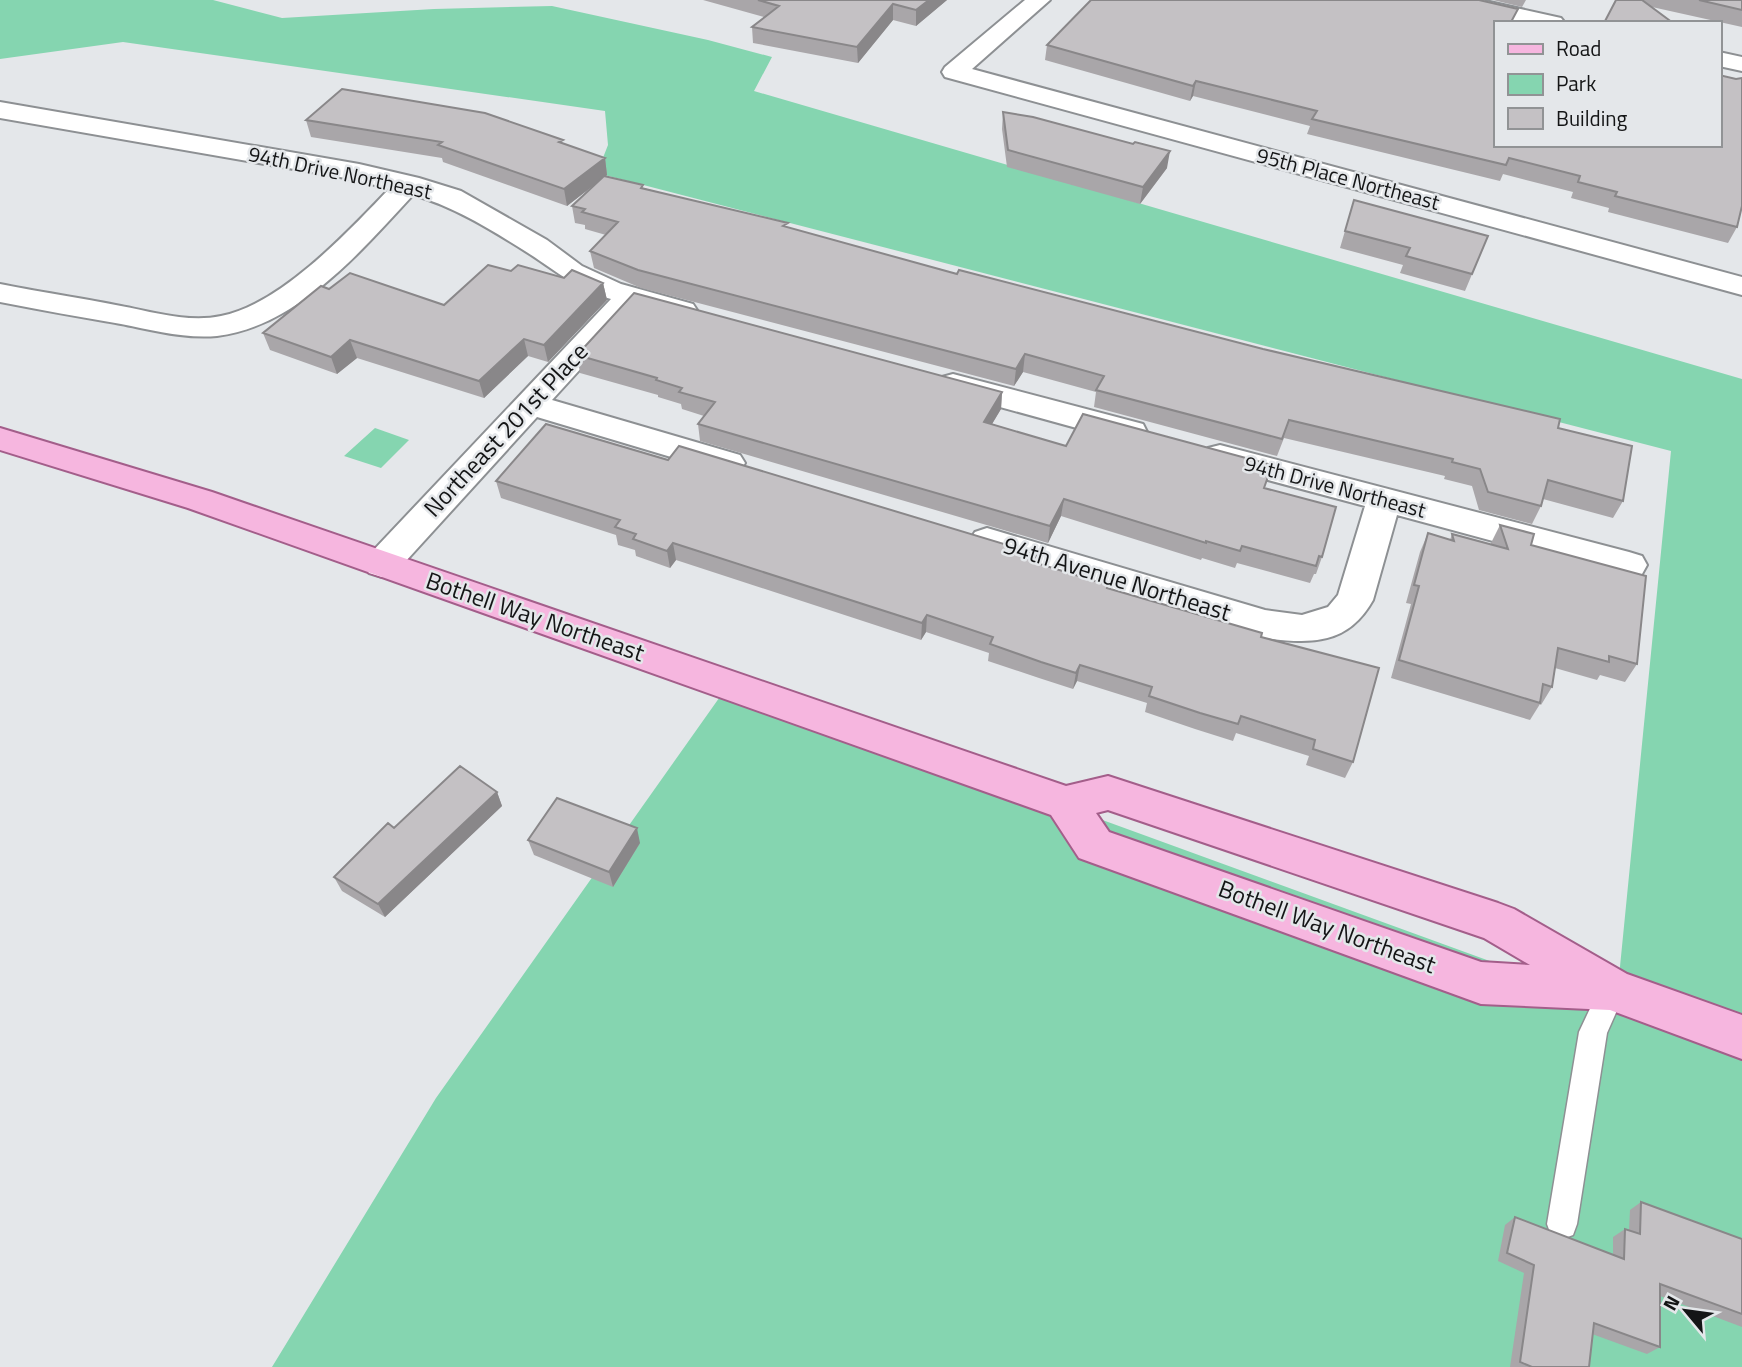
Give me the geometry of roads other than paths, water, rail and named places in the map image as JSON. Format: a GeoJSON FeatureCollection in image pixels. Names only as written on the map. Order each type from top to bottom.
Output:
{"type":"FeatureCollection","features":[{"type":"Feature","properties":{"kind":"main road","name":"Bothell Way Northeast"},"geometry":{"type":"LineString","coordinates":[[0,439],[200,500],[1066,803],[1108,793],[1498,923],[1614,990],[1742,1037]]}},
{"type":"Feature","properties":{"kind":"main road","name":"Bothell Way Northeast"},"geometry":{"type":"LineString","coordinates":[[1066,803],[1094,845],[1481,983],[1614,990]]}},
{"type":"Feature","properties":{"kind":"street","name":"95th Place Northeast"},"geometry":{"type":"LineString","coordinates":[[1039,0],[954,72],[1742,286]]}},
{"type":"Feature","properties":{"kind":"street"},"geometry":{"type":"LineString","coordinates":[[1450,0],[1544,21]]}},
{"type":"Feature","properties":{"kind":"street"},"geometry":{"type":"LineString","coordinates":[[1721,59],[1742,64]]}},
{"type":"Feature","properties":{"kind":"street","name":"94th Drive Northeast"},"geometry":{"type":"LineString","coordinates":[[0,110],[359,172],[409,184],[451,197],[537,246],[572,272],[630,296],[707,317]]}},
{"type":"Feature","properties":{"kind":"street"},"geometry":{"type":"LineString","coordinates":[[0,293],[183,327],[221,326],[254,317],[287,297],[367,228],[409,184]]}},
{"type":"Feature","properties":{"kind":"street","name":"Northeast 201st Place"},"geometry":{"type":"LineString","coordinates":[[382,564],[630,296]]}},
{"type":"Feature","properties":{"kind":"street"},"geometry":{"type":"LineString","coordinates":[[919,374],[1158,439]]}},
{"type":"Feature","properties":{"kind":"street"},"geometry":{"type":"LineString","coordinates":[[531,404],[758,472]]}},
{"type":"Feature","properties":{"kind":"street","name":"94th Drive Northeast"},"geometry":{"type":"LineString","coordinates":[[1198,450],[1629,565]]}},
{"type":"Feature","properties":{"kind":"street","name":"94th Avenue Northeast"},"geometry":{"type":"LineString","coordinates":[[958,532],[1265,624],[1302,629],[1318,627],[1341,617],[1355,600],[1384,500]]}},
{"type":"Feature","properties":{"kind":"lane"},"geometry":{"type":"LineString","coordinates":[[1562,1224],[1593,1032],[1614,990]]}}]}
